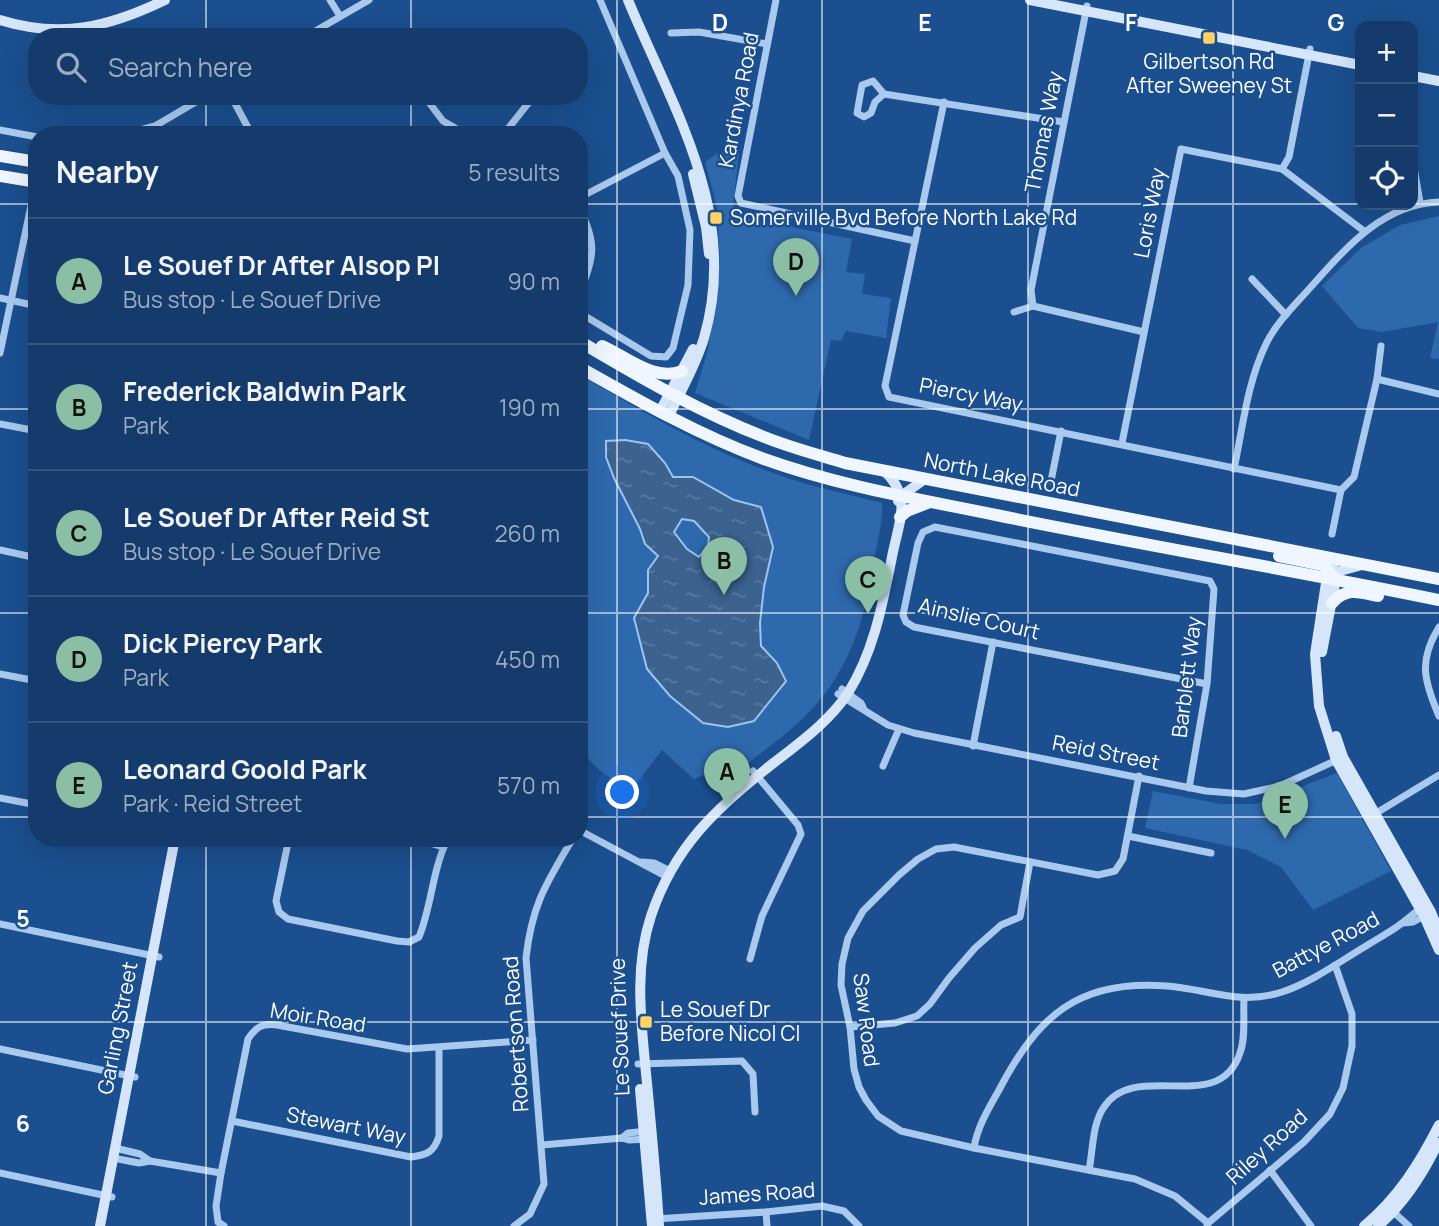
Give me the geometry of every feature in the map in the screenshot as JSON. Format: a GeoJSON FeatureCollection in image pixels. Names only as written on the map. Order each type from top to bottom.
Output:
{"type":"FeatureCollection","features":[{"type":"Feature","properties":{"kind":"main road"},"geometry":{"type":"LineString","coordinates":[[0,156],[28,161]]}},
{"type":"Feature","properties":{"kind":"main road"},"geometry":{"type":"LineString","coordinates":[[0,176],[28,181]]}},
{"type":"Feature","properties":{"kind":"main road"},"geometry":{"type":"LineString","coordinates":[[588,343],[656,373],[669,375],[682,371]]}},
{"type":"Feature","properties":{"kind":"main road","name":"North Lake Road"},"geometry":{"type":"LineString","coordinates":[[588,344],[674,396],[769,439],[845,463],[1439,579]]}},
{"type":"Feature","properties":{"kind":"main road","name":"North Lake Road"},"geometry":{"type":"LineString","coordinates":[[588,372],[664,414],[764,459],[835,481],[930,502],[1330,576],[1439,600]]}},
{"type":"Feature","properties":{"kind":"main road"},"geometry":{"type":"LineString","coordinates":[[900,517],[907,511],[930,502]]}},
{"type":"Feature","properties":{"kind":"main road"},"geometry":{"type":"LineString","coordinates":[[1237,540],[1259,552],[1323,565],[1330,576]]}},
{"type":"Feature","properties":{"kind":"main road"},"geometry":{"type":"LineString","coordinates":[[1332,603],[1339,594],[1350,592],[1387,597],[1420,596]]}},
{"type":"Feature","properties":{"kind":"street"},"geometry":{"type":"LineString","coordinates":[[89,28],[129,17],[165,0]]}},
{"type":"Feature","properties":{"kind":"street"},"geometry":{"type":"LineString","coordinates":[[330,0],[340,16]]}},
{"type":"Feature","properties":{"kind":"street"},"geometry":{"type":"LineString","coordinates":[[320,28],[369,0]]}},
{"type":"Feature","properties":{"kind":"street"},"geometry":{"type":"LineString","coordinates":[[588,316],[651,356],[666,357],[673,348],[688,285],[690,230],[678,176],[665,153],[600,0]]}},
{"type":"Feature","properties":{"kind":"street"},"geometry":{"type":"LineString","coordinates":[[621,0],[687,154],[706,227],[707,295],[695,344],[674,396]]}},
{"type":"Feature","properties":{"kind":"street"},"geometry":{"type":"LineString","coordinates":[[628,0],[689,143],[707,194],[714,231],[714,287],[705,335],[697,358],[664,414]]}},
{"type":"Feature","properties":{"kind":"street","name":"Kardinya Road"},"geometry":{"type":"LineString","coordinates":[[776,0],[738,196],[741,203],[915,241]]}},
{"type":"Feature","properties":{"kind":"street"},"geometry":{"type":"LineString","coordinates":[[1030,0],[1073,4]]}},
{"type":"Feature","properties":{"kind":"street"},"geometry":{"type":"LineString","coordinates":[[1060,0],[1087,8],[1310,52],[1355,58]]}},
{"type":"Feature","properties":{"kind":"street","name":"Thomas Way"},"geometry":{"type":"LineString","coordinates":[[1034,306],[1031,290],[1087,8]]}},
{"type":"Feature","properties":{"kind":"street"},"geometry":{"type":"LineString","coordinates":[[0,20],[39,28]]}},
{"type":"Feature","properties":{"kind":"street"},"geometry":{"type":"LineString","coordinates":[[671,33],[699,32],[767,44]]}},
{"type":"Feature","properties":{"kind":"street"},"geometry":{"type":"LineString","coordinates":[[1310,52],[1355,64]]}},
{"type":"Feature","properties":{"kind":"street"},"geometry":{"type":"LineString","coordinates":[[1282,169],[1289,157],[1310,52]]}},
{"type":"Feature","properties":{"kind":"street"},"geometry":{"type":"LineString","coordinates":[[1418,70],[1439,75]]}},
{"type":"Feature","properties":{"kind":"street"},"geometry":{"type":"LineString","coordinates":[[1418,77],[1439,81]]}},
{"type":"Feature","properties":{"kind":"street"},"geometry":{"type":"LineString","coordinates":[[884,94],[875,102],[871,113],[864,117],[857,113],[862,85],[873,81],[884,94],[1063,122]]}},
{"type":"Feature","properties":{"kind":"street","name":"Piercy Way"},"geometry":{"type":"LineString","coordinates":[[944,102],[884,386],[889,397],[1341,490]]}},
{"type":"Feature","properties":{"kind":"street"},"geometry":{"type":"LineString","coordinates":[[155,126],[191,105]]}},
{"type":"Feature","properties":{"kind":"street"},"geometry":{"type":"LineString","coordinates":[[236,105],[247,126]]}},
{"type":"Feature","properties":{"kind":"street"},"geometry":{"type":"LineString","coordinates":[[431,105],[443,121],[452,126]]}},
{"type":"Feature","properties":{"kind":"street"},"geometry":{"type":"LineString","coordinates":[[510,126],[527,105]]}},
{"type":"Feature","properties":{"kind":"street"},"geometry":{"type":"LineString","coordinates":[[0,130],[28,136]]}},
{"type":"Feature","properties":{"kind":"street","name":"Loris Way"},"geometry":{"type":"LineString","coordinates":[[1122,443],[1181,149],[1282,169],[1364,231]]}},
{"type":"Feature","properties":{"kind":"street"},"geometry":{"type":"LineString","coordinates":[[588,193],[665,153]]}},
{"type":"Feature","properties":{"kind":"street"},"geometry":{"type":"LineString","coordinates":[[1418,191],[1420,202]]}},
{"type":"Feature","properties":{"kind":"street"},"geometry":{"type":"LineString","coordinates":[[1234,469],[1252,378],[1267,342],[1286,315],[1364,231],[1389,215],[1420,202],[1439,202]]}},
{"type":"Feature","properties":{"kind":"street"},"geometry":{"type":"LineString","coordinates":[[0,353],[28,218]]}},
{"type":"Feature","properties":{"kind":"street"},"geometry":{"type":"LineString","coordinates":[[588,226],[592,235],[593,259],[588,272]]}},
{"type":"Feature","properties":{"kind":"street"},"geometry":{"type":"LineString","coordinates":[[1252,279],[1286,315]]}},
{"type":"Feature","properties":{"kind":"street"},"geometry":{"type":"LineString","coordinates":[[0,298],[28,304]]}},
{"type":"Feature","properties":{"kind":"street"},"geometry":{"type":"LineString","coordinates":[[1014,312],[1034,306],[1144,332]]}},
{"type":"Feature","properties":{"kind":"street"},"geometry":{"type":"LineString","coordinates":[[1332,534],[1341,490],[1354,477],[1377,379],[1381,346]]}},
{"type":"Feature","properties":{"kind":"street"},"geometry":{"type":"LineString","coordinates":[[1377,379],[1439,394]]}},
{"type":"Feature","properties":{"kind":"street"},"geometry":{"type":"LineString","coordinates":[[0,424],[28,429]]}},
{"type":"Feature","properties":{"kind":"street"},"geometry":{"type":"LineString","coordinates":[[1051,481],[1061,431]]}},
{"type":"Feature","properties":{"kind":"street"},"geometry":{"type":"LineString","coordinates":[[883,470],[894,480],[901,495],[925,479]]}},
{"type":"Feature","properties":{"kind":"street","name":"Le Souef Drive"},"geometry":{"type":"LineString","coordinates":[[655,1223],[640,1007],[642,954],[650,917],[665,873],[706,821],[755,773],[800,743],[843,693],[864,661],[876,629],[903,505],[901,495]]}},
{"type":"Feature","properties":{"kind":"street","name":"Le Souef Drive"},"geometry":{"type":"LineString","coordinates":[[843,693],[871,625],[896,505],[901,495]]}},
{"type":"Feature","properties":{"kind":"street","name":"Ainslie Court"},"geometry":{"type":"LineString","coordinates":[[1200,577],[935,527],[923,532],[918,543],[903,615],[906,622],[914,627],[1207,684]]}},
{"type":"Feature","properties":{"kind":"street"},"geometry":{"type":"LineString","coordinates":[[0,550],[28,556]]}},
{"type":"Feature","properties":{"kind":"street"},"geometry":{"type":"LineString","coordinates":[[1338,559],[1330,576],[1315,654],[1320,706],[1340,759],[1439,932]]}},
{"type":"Feature","properties":{"kind":"street"},"geometry":{"type":"LineString","coordinates":[[1330,576],[1365,564]]}},
{"type":"Feature","properties":{"kind":"street"},"geometry":{"type":"LineString","coordinates":[[1330,576],[1332,603],[1321,654],[1325,705],[1340,759]]}},
{"type":"Feature","properties":{"kind":"street","name":"Barblett Way"},"geometry":{"type":"LineString","coordinates":[[1189,788],[1207,684],[1214,589],[1210,581],[1200,577]]}},
{"type":"Feature","properties":{"kind":"street"},"geometry":{"type":"LineString","coordinates":[[1439,627],[1428,645],[1425,665],[1429,691],[1439,716]]}},
{"type":"Feature","properties":{"kind":"street"},"geometry":{"type":"LineString","coordinates":[[973,746],[993,642]]}},
{"type":"Feature","properties":{"kind":"street"},"geometry":{"type":"LineString","coordinates":[[0,674],[28,679]]}},
{"type":"Feature","properties":{"kind":"street","name":"Reid Street"},"geometry":{"type":"LineString","coordinates":[[843,693],[899,729],[1189,788],[1244,794],[1280,786],[1340,759]]}},
{"type":"Feature","properties":{"kind":"street"},"geometry":{"type":"LineString","coordinates":[[883,766],[899,729]]}},
{"type":"Feature","properties":{"kind":"street"},"geometry":{"type":"LineString","coordinates":[[750,959],[762,916],[801,834],[799,825],[755,773]]}},
{"type":"Feature","properties":{"kind":"street"},"geometry":{"type":"LineString","coordinates":[[1373,815],[1439,775]]}},
{"type":"Feature","properties":{"kind":"street","name":"Saw Road"},"geometry":{"type":"LineString","coordinates":[[1139,776],[1124,859],[1115,871],[1098,875],[954,847],[936,849],[918,859],[899,875],[863,911],[848,938],[842,964],[841,985],[850,1027],[853,1069],[859,1087],[878,1116],[901,1131],[1155,1186],[1175,1196],[1206,1224]]}},
{"type":"Feature","properties":{"kind":"street"},"geometry":{"type":"LineString","coordinates":[[0,798],[28,803]]}},
{"type":"Feature","properties":{"kind":"street"},"geometry":{"type":"LineString","coordinates":[[588,835],[665,873]]}},
{"type":"Feature","properties":{"kind":"street"},"geometry":{"type":"LineString","coordinates":[[1128,836],[1211,853]]}},
{"type":"Feature","properties":{"kind":"street","name":"Garling Street"},"geometry":{"type":"LineString","coordinates":[[100,1226],[109,1196],[173,847]]}},
{"type":"Feature","properties":{"kind":"street","name":"Garling Street"},"geometry":{"type":"LineString","coordinates":[[155,956],[179,847]]}},
{"type":"Feature","properties":{"kind":"street"},"geometry":{"type":"LineString","coordinates":[[287,847],[276,901],[279,912],[288,919],[409,942],[419,937],[425,923],[443,847]]}},
{"type":"Feature","properties":{"kind":"street","name":"Robertson Road"},"geometry":{"type":"LineString","coordinates":[[514,1226],[530,1214],[544,1184],[526,958],[530,925],[540,894],[568,847]]}},
{"type":"Feature","properties":{"kind":"street"},"geometry":{"type":"LineString","coordinates":[[850,1027],[907,1021],[917,1016],[930,1004],[975,948],[1001,925],[1020,917],[1030,862]]}},
{"type":"Feature","properties":{"kind":"street"},"geometry":{"type":"LineString","coordinates":[[1426,911],[1439,950]]}},
{"type":"Feature","properties":{"kind":"street","name":"Battye Road"},"geometry":{"type":"LineString","coordinates":[[974,1148],[981,1125],[1025,1045],[1049,1018],[1073,1003],[1097,992],[1142,985],[1170,986],[1244,999],[1281,992],[1335,965],[1402,923],[1413,922],[1426,911]]}},
{"type":"Feature","properties":{"kind":"street"},"geometry":{"type":"LineString","coordinates":[[0,924],[155,956]]}},
{"type":"Feature","properties":{"kind":"street","name":"Riley Road"},"geometry":{"type":"LineString","coordinates":[[1206,1224],[1304,1142],[1330,1114],[1343,1088],[1352,1046],[1352,1014],[1335,965]]}},
{"type":"Feature","properties":{"kind":"street"},"geometry":{"type":"LineString","coordinates":[[1089,1170],[1097,1121],[1114,1096],[1132,1088],[1146,1086],[1192,1087],[1213,1083],[1231,1070],[1241,1053],[1244,999]]}},
{"type":"Feature","properties":{"kind":"street","name":"Moir Road"},"geometry":{"type":"LineString","coordinates":[[221,1224],[216,1206],[220,1173],[248,1039],[256,1027],[267,1024],[407,1049],[533,1040]]}},
{"type":"Feature","properties":{"kind":"street","name":"Stewart Way"},"geometry":{"type":"LineString","coordinates":[[232,1121],[411,1157],[426,1155],[435,1149],[439,1136],[439,1048]]}},
{"type":"Feature","properties":{"kind":"street"},"geometry":{"type":"LineString","coordinates":[[0,1049],[132,1076]]}},
{"type":"Feature","properties":{"kind":"street"},"geometry":{"type":"LineString","coordinates":[[642,1064],[742,1061],[754,1074],[755,1112]]}},
{"type":"Feature","properties":{"kind":"street"},"geometry":{"type":"LineString","coordinates":[[1364,1226],[1391,1209],[1421,1161],[1439,1125]]}},
{"type":"Feature","properties":{"kind":"street"},"geometry":{"type":"LineString","coordinates":[[542,1145],[622,1138],[629,1140],[648,1135]]}},
{"type":"Feature","properties":{"kind":"street"},"geometry":{"type":"LineString","coordinates":[[1378,1226],[1427,1165],[1439,1140]]}},
{"type":"Feature","properties":{"kind":"street"},"geometry":{"type":"LineString","coordinates":[[117,1154],[140,1154],[150,1161],[220,1173]]}},
{"type":"Feature","properties":{"kind":"street"},"geometry":{"type":"LineString","coordinates":[[1270,1170],[1311,1226]]}},
{"type":"Feature","properties":{"kind":"street"},"geometry":{"type":"LineString","coordinates":[[0,1173],[109,1196]]}},
{"type":"Feature","properties":{"kind":"street","name":"Garling Street"},"geometry":{"type":"LineString","coordinates":[[107,1226],[109,1196]]}},
{"type":"Feature","properties":{"kind":"street","name":"James Road"},"geometry":{"type":"LineString","coordinates":[[655,1223],[830,1207],[844,1211],[856,1220],[859,1226]]}},
{"type":"Feature","properties":{"kind":"street"},"geometry":{"type":"LineString","coordinates":[[1391,1209],[1409,1226]]}},
{"type":"Feature","properties":{"kind":"street"},"geometry":{"type":"LineString","coordinates":[[766,1212],[767,1226]]}},
{"type":"Feature","properties":{"kind":"shaded area"},"geometry":{"type":"Polygon","coordinates":[[[719,152],[739,153],[732,215],[852,239],[846,272],[865,274],[862,294],[891,298],[886,338],[846,331],[841,341],[831,340],[809,440],[695,393],[708,349],[720,263],[717,207],[705,162],[719,152]]]}},
{"type":"Feature","properties":{"kind":"shaded area"},"geometry":{"type":"Polygon","coordinates":[[[1439,216],[1439,359],[1430,358],[1438,322],[1382,332],[1358,328],[1322,286],[1361,248],[1400,225],[1439,216]]]}},
{"type":"Feature","properties":{"kind":"shaded area"},"geometry":{"type":"Polygon","coordinates":[[[588,379],[701,443],[753,465],[817,487],[882,503],[881,525],[866,602],[854,641],[836,678],[801,720],[728,779],[718,769],[694,779],[662,750],[630,792],[588,758],[588,379]]]}},
{"type":"Feature","properties":{"kind":"shaded area"},"geometry":{"type":"Polygon","coordinates":[[[1337,773],[1391,871],[1313,910],[1281,867],[1247,850],[1145,828],[1153,791],[1221,804],[1256,804],[1337,773]]]}},
{"type":"Feature","properties":{"kind":"water"},"geometry":{"type":"Polygon","coordinates":[[[625,440],[648,444],[673,477],[693,477],[734,500],[761,507],[773,547],[764,587],[760,623],[761,646],[777,663],[786,681],[754,721],[728,727],[703,723],[670,696],[647,669],[634,618],[648,593],[648,570],[658,556],[645,544],[614,478],[606,457],[606,441],[625,440]],[[682,519],[674,532],[687,549],[699,557],[708,546],[709,537],[694,521],[682,519]]]}},
{"type":"Feature","properties":{"kind":"place","name":"Gilbertson Rd After Sweeney St"},"geometry":{"type":"Point","coordinates":[1209,38]}},
{"type":"Feature","properties":{"kind":"place","name":"Somerville Bvd Before North Lake Rd"},"geometry":{"type":"Point","coordinates":[716,218]}},
{"type":"Feature","properties":{"kind":"place","name":"Dick Piercy Park"},"geometry":{"type":"Point","coordinates":[796,296]}},
{"type":"Feature","properties":{"kind":"place","name":"Frederick Baldwin Park"},"geometry":{"type":"Point","coordinates":[724,595]}},
{"type":"Feature","properties":{"kind":"place","name":"Le Souef Dr After Reid St"},"geometry":{"type":"Point","coordinates":[868,614]}},
{"type":"Feature","properties":{"kind":"place","name":"Le Souef Dr After Alsop Pl"},"geometry":{"type":"Point","coordinates":[727,806]}},
{"type":"Feature","properties":{"kind":"place","name":"Leonard Goold Park"},"geometry":{"type":"Point","coordinates":[1285,839]}},
{"type":"Feature","properties":{"kind":"place","name":"Le Souef Dr Before Nicol Cl"},"geometry":{"type":"Point","coordinates":[646,1022]}}]}
